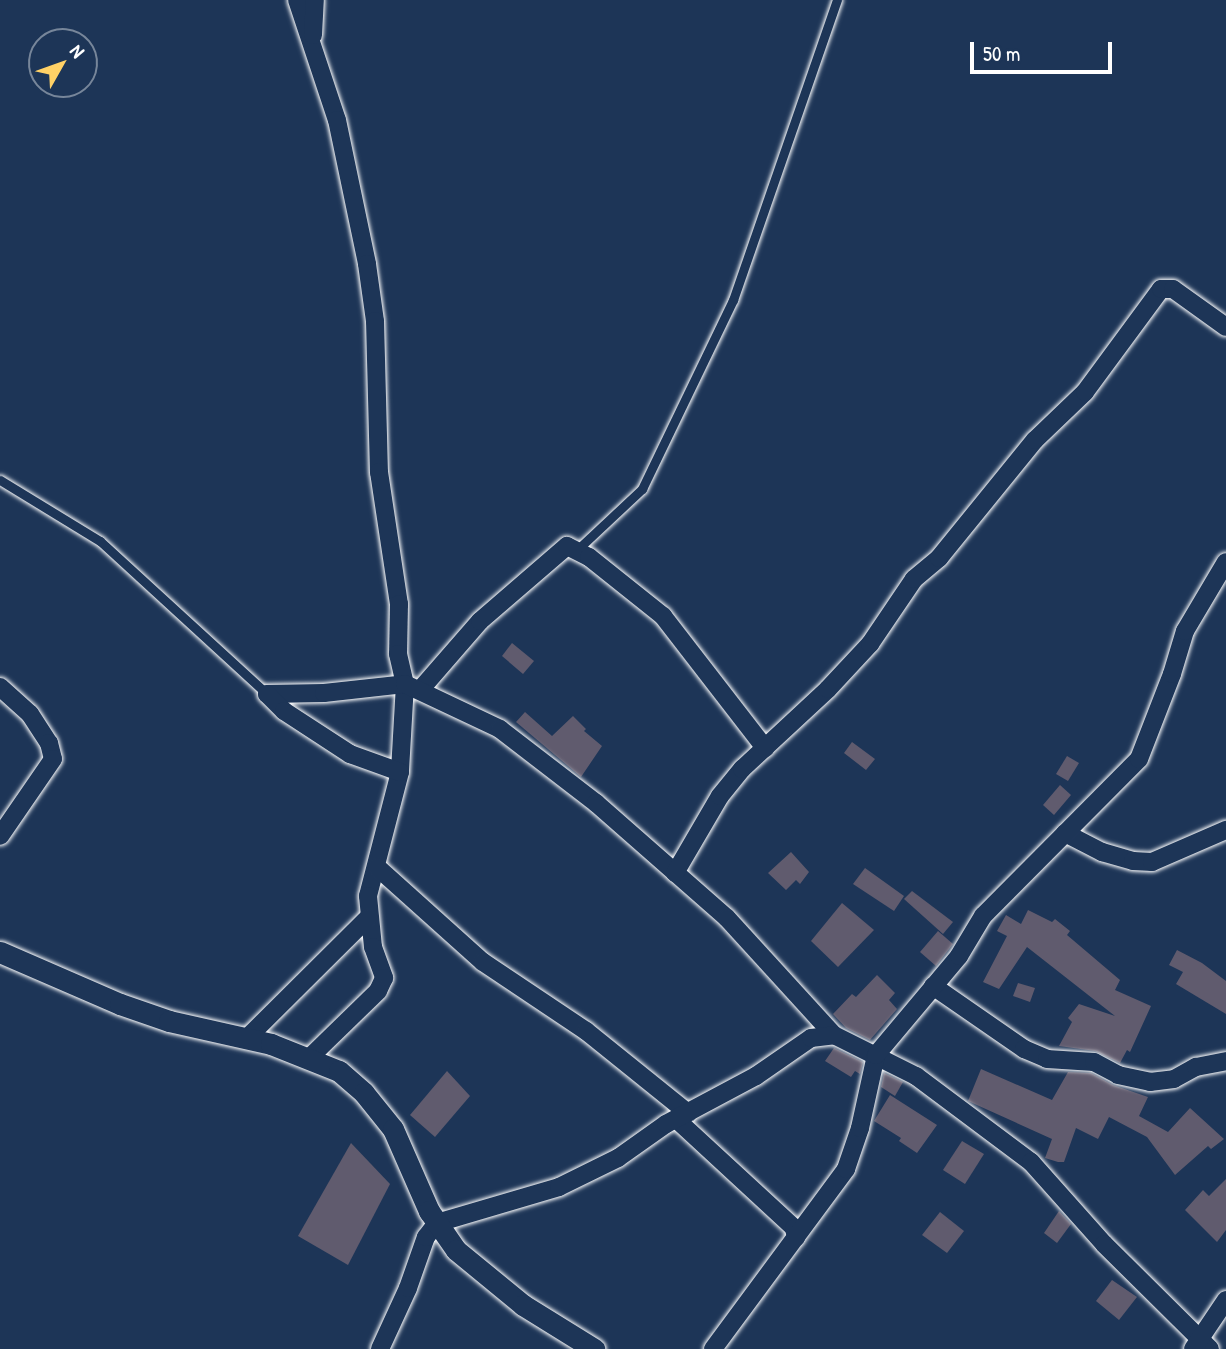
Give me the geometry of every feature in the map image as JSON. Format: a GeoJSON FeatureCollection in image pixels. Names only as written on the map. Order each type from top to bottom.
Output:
{"type":"FeatureCollection","features":[{"type":"Feature","properties":{"kind":"street"},"geometry":{"type":"LineString","coordinates":[[297,0],[337,120],[372,298],[379,472],[399,604],[398,654],[413,687],[400,772],[368,896],[368,918],[373,947],[384,978],[378,991],[308,1059]]}},
{"type":"Feature","properties":{"kind":"street"},"geometry":{"type":"LineString","coordinates":[[313,48],[315,0]]}},
{"type":"Feature","properties":{"kind":"street"},"geometry":{"type":"LineString","coordinates":[[675,873],[720,796],[742,769],[828,690],[870,644],[914,579],[939,558],[1035,440],[1085,392],[1161,289],[1173,289],[1226,327]]}},
{"type":"Feature","properties":{"kind":"street"},"geometry":{"type":"LineString","coordinates":[[413,687],[480,621],[567,546],[578,550],[663,616],[765,748]]}},
{"type":"Feature","properties":{"kind":"street"},"geometry":{"type":"LineString","coordinates":[[713,1349],[846,1169],[860,1128],[876,1055],[958,956],[983,916],[1139,760],[1172,674],[1185,631],[1226,562]]}},
{"type":"Feature","properties":{"kind":"street"},"geometry":{"type":"LineString","coordinates":[[0,687],[30,714],[49,743],[53,759],[0,836]]}},
{"type":"Feature","properties":{"kind":"street"},"geometry":{"type":"LineString","coordinates":[[267,694],[324,694],[413,687],[500,729],[596,803],[727,918],[834,1035],[916,1076],[1031,1162],[1104,1244],[1201,1345],[1226,1300]]}},
{"type":"Feature","properties":{"kind":"street"},"geometry":{"type":"LineString","coordinates":[[267,694],[284,711],[350,754],[400,772]]}},
{"type":"Feature","properties":{"kind":"street"},"geometry":{"type":"LineString","coordinates":[[1065,833],[1101,852],[1133,861],[1152,862],[1226,830]]}},
{"type":"Feature","properties":{"kind":"street"},"geometry":{"type":"LineString","coordinates":[[377,867],[483,962],[586,1031],[682,1116],[794,1228],[796,1238]]}},
{"type":"Feature","properties":{"kind":"street"},"geometry":{"type":"LineString","coordinates":[[246,1039],[368,918]]}},
{"type":"Feature","properties":{"kind":"street"},"geometry":{"type":"LineString","coordinates":[[0,952],[120,1004],[169,1021],[271,1044],[339,1071],[364,1093],[393,1129],[437,1223],[456,1250],[523,1306],[594,1349]]}},
{"type":"Feature","properties":{"kind":"street"},"geometry":{"type":"LineString","coordinates":[[933,986],[1024,1049],[1047,1059],[1094,1062],[1118,1075],[1150,1082],[1174,1079],[1196,1067],[1226,1061]]}},
{"type":"Feature","properties":{"kind":"street"},"geometry":{"type":"LineString","coordinates":[[380,1349],[408,1288],[426,1237],[437,1223],[559,1187],[618,1158],[682,1116],[756,1076],[811,1038],[834,1035]]}},
{"type":"Feature","properties":{"kind":"lane"},"geometry":{"type":"LineString","coordinates":[[578,550],[642,489],[733,300],[837,0]]}},
{"type":"Feature","properties":{"kind":"lane"},"geometry":{"type":"LineString","coordinates":[[0,480],[100,541],[267,694]]}},
{"type":"Feature","properties":{"kind":"building"},"geometry":{"type":"Polygon","coordinates":[[[512,643],[534,661],[523,674],[502,656],[512,643]]]}},
{"type":"Feature","properties":{"kind":"building"},"geometry":{"type":"Polygon","coordinates":[[[525,712],[552,736],[573,716],[586,729],[584,731],[602,746],[581,777],[516,722],[525,712]]]}},
{"type":"Feature","properties":{"kind":"building"},"geometry":{"type":"Polygon","coordinates":[[[852,742],[875,759],[866,770],[844,753],[852,742]]]}},
{"type":"Feature","properties":{"kind":"building"},"geometry":{"type":"Polygon","coordinates":[[[1067,756],[1079,763],[1068,781],[1056,774],[1067,756]]]}},
{"type":"Feature","properties":{"kind":"building"},"geometry":{"type":"Polygon","coordinates":[[[1060,785],[1071,795],[1054,815],[1043,805],[1060,785]]]}},
{"type":"Feature","properties":{"kind":"building"},"geometry":{"type":"Polygon","coordinates":[[[791,852],[809,872],[800,884],[796,880],[786,890],[768,873],[791,852]]]}},
{"type":"Feature","properties":{"kind":"building"},"geometry":{"type":"Polygon","coordinates":[[[865,868],[904,896],[894,911],[853,884],[865,868]]]}},
{"type":"Feature","properties":{"kind":"building"},"geometry":{"type":"Polygon","coordinates":[[[912,891],[953,922],[943,934],[904,899],[912,891]]]}},
{"type":"Feature","properties":{"kind":"building"},"geometry":{"type":"Polygon","coordinates":[[[842,903],[874,930],[838,967],[811,941],[842,903]]]}},
{"type":"Feature","properties":{"kind":"building"},"geometry":{"type":"Polygon","coordinates":[[[1028,910],[1052,922],[1055,919],[1070,931],[1067,935],[1120,980],[1115,990],[1151,1006],[1130,1052],[1127,1050],[1120,1063],[1095,1051],[1059,1046],[1072,1022],[1068,1018],[1079,1004],[1115,1016],[1027,947],[999,989],[983,982],[1007,936],[997,931],[1006,915],[1021,924],[1028,910]]]}},
{"type":"Feature","properties":{"kind":"building"},"geometry":{"type":"Polygon","coordinates":[[[938,931],[953,944],[936,966],[920,952],[938,931]]]}},
{"type":"Feature","properties":{"kind":"building"},"geometry":{"type":"Polygon","coordinates":[[[1177,950],[1202,963],[1226,981],[1226,1014],[1176,984],[1183,972],[1169,965],[1177,950]]]}},
{"type":"Feature","properties":{"kind":"building"},"geometry":{"type":"Polygon","coordinates":[[[877,975],[895,993],[889,1000],[897,1009],[870,1040],[846,1028],[833,1014],[852,994],[856,997],[877,975]]]}},
{"type":"Feature","properties":{"kind":"building"},"geometry":{"type":"Polygon","coordinates":[[[1018,983],[1035,988],[1030,1002],[1013,996],[1018,983]]]}},
{"type":"Feature","properties":{"kind":"building"},"geometry":{"type":"Polygon","coordinates":[[[834,1048],[863,1062],[860,1074],[855,1071],[851,1077],[825,1061],[834,1048]]]}},
{"type":"Feature","properties":{"kind":"building"},"geometry":{"type":"Polygon","coordinates":[[[981,1069],[1052,1100],[1068,1072],[1091,1073],[1113,1085],[1148,1097],[1139,1116],[1168,1132],[1190,1108],[1224,1139],[1211,1149],[1208,1146],[1175,1175],[1147,1137],[1109,1117],[1098,1139],[1076,1128],[1064,1162],[1058,1162],[1045,1158],[1052,1139],[968,1101],[981,1069]]]}},
{"type":"Feature","properties":{"kind":"building"},"geometry":{"type":"Polygon","coordinates":[[[447,1071],[470,1096],[435,1137],[410,1115],[447,1071]]]}},
{"type":"Feature","properties":{"kind":"building"},"geometry":{"type":"Polygon","coordinates":[[[884,1073],[903,1082],[895,1096],[881,1087],[884,1073]]]}},
{"type":"Feature","properties":{"kind":"building"},"geometry":{"type":"Polygon","coordinates":[[[890,1095],[937,1125],[917,1153],[899,1141],[901,1138],[874,1121],[890,1095]]]}},
{"type":"Feature","properties":{"kind":"building"},"geometry":{"type":"Polygon","coordinates":[[[962,1141],[984,1154],[965,1184],[943,1170],[962,1141]]]}},
{"type":"Feature","properties":{"kind":"building"},"geometry":{"type":"Polygon","coordinates":[[[351,1143],[390,1184],[348,1265],[298,1236],[351,1143]]]}},
{"type":"Feature","properties":{"kind":"building"},"geometry":{"type":"Polygon","coordinates":[[[1226,1179],[1226,1230],[1217,1242],[1185,1210],[1203,1190],[1209,1196],[1226,1179]]]}},
{"type":"Feature","properties":{"kind":"building"},"geometry":{"type":"Polygon","coordinates":[[[1059,1211],[1071,1224],[1057,1243],[1044,1233],[1059,1211]]]}},
{"type":"Feature","properties":{"kind":"building"},"geometry":{"type":"Polygon","coordinates":[[[940,1212],[964,1231],[947,1253],[922,1235],[940,1212]]]}},
{"type":"Feature","properties":{"kind":"building"},"geometry":{"type":"Polygon","coordinates":[[[1112,1280],[1137,1297],[1119,1320],[1096,1301],[1112,1280]]]}}]}
